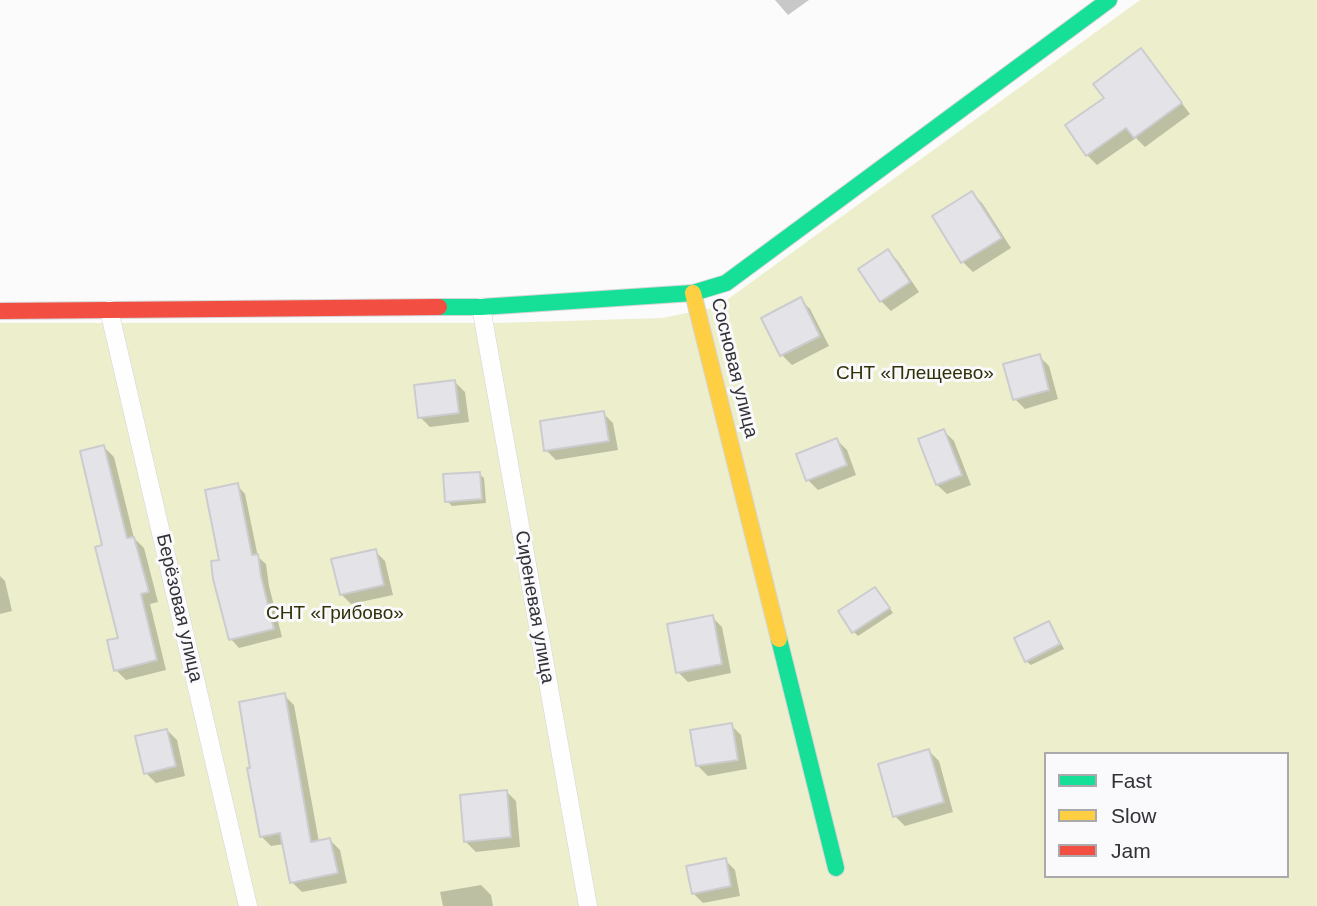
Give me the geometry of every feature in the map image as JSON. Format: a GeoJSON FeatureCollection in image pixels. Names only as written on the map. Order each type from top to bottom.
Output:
{"type":"FeatureCollection","features":[{"type":"Feature","properties":{"kind":"street","name":"Сосновая улица"},"geometry":{"type":"LineString","coordinates":[[836,868],[694,293],[726,284],[1109,0]]}},
{"type":"Feature","properties":{"kind":"street"},"geometry":{"type":"LineString","coordinates":[[0,311],[481,307],[694,293]]}},
{"type":"Feature","properties":{"kind":"lane","name":"Сиреневая улица"},"geometry":{"type":"LineString","coordinates":[[481,307],[588,906]]}},
{"type":"Feature","properties":{"kind":"lane","name":"Берёзовая улица"},"geometry":{"type":"LineString","coordinates":[[109,310],[248,906]]}},
{"type":"Feature","properties":{"kind":"green space"},"geometry":{"type":"Polygon","coordinates":[[[1140,0],[1317,0],[1317,906],[0,906],[0,323],[497,323],[662,318],[717,307],[1140,0]]]}},
{"type":"Feature","properties":{"kind":"building"},"geometry":{"type":"Polygon","coordinates":[[[1141,48],[1182,103],[1134,138],[1126,128],[1086,156],[1065,125],[1104,98],[1093,84],[1141,48]]]}},
{"type":"Feature","properties":{"kind":"building"},"geometry":{"type":"Polygon","coordinates":[[[972,191],[1002,238],[961,263],[932,216],[972,191]]]}},
{"type":"Feature","properties":{"kind":"building"},"geometry":{"type":"Polygon","coordinates":[[[888,249],[910,282],[880,302],[858,269],[888,249]]]}},
{"type":"Feature","properties":{"kind":"building"},"geometry":{"type":"Polygon","coordinates":[[[801,297],[820,336],[780,356],[761,318],[801,297]]]}},
{"type":"Feature","properties":{"kind":"building"},"geometry":{"type":"Polygon","coordinates":[[[1040,354],[1049,390],[1013,400],[1003,364],[1040,354]]]}},
{"type":"Feature","properties":{"kind":"building"},"geometry":{"type":"Polygon","coordinates":[[[455,380],[459,413],[418,418],[414,385],[455,380]]]}},
{"type":"Feature","properties":{"kind":"building"},"geometry":{"type":"Polygon","coordinates":[[[604,411],[609,441],[544,451],[540,421],[604,411]]]}},
{"type":"Feature","properties":{"kind":"building"},"geometry":{"type":"Polygon","coordinates":[[[944,429],[962,475],[936,485],[918,439],[944,429]]]}},
{"type":"Feature","properties":{"kind":"building"},"geometry":{"type":"Polygon","coordinates":[[[837,438],[847,465],[806,481],[796,454],[837,438]]]}},
{"type":"Feature","properties":{"kind":"building"},"geometry":{"type":"Polygon","coordinates":[[[104,445],[127,538],[134,537],[149,592],[141,594],[157,660],[114,671],[107,640],[118,638],[95,547],[102,545],[80,451],[104,445]]]}},
{"type":"Feature","properties":{"kind":"building"},"geometry":{"type":"Polygon","coordinates":[[[480,472],[482,499],[445,502],[443,474],[480,472]]]}},
{"type":"Feature","properties":{"kind":"building"},"geometry":{"type":"Polygon","coordinates":[[[238,483],[252,555],[258,554],[274,629],[229,640],[213,579],[211,561],[219,560],[205,490],[238,483]]]}},
{"type":"Feature","properties":{"kind":"building"},"geometry":{"type":"Polygon","coordinates":[[[376,549],[384,585],[340,595],[331,559],[376,549]]]}},
{"type":"Feature","properties":{"kind":"building"},"geometry":{"type":"Polygon","coordinates":[[[875,587],[890,608],[852,633],[838,611],[875,587]]]}},
{"type":"Feature","properties":{"kind":"building"},"geometry":{"type":"Polygon","coordinates":[[[713,615],[722,664],[676,673],[667,624],[713,615]]]}},
{"type":"Feature","properties":{"kind":"building"},"geometry":{"type":"Polygon","coordinates":[[[1049,621],[1060,644],[1025,662],[1014,638],[1049,621]]]}},
{"type":"Feature","properties":{"kind":"building"},"geometry":{"type":"Polygon","coordinates":[[[285,693],[311,842],[330,838],[338,873],[290,883],[280,833],[260,837],[247,768],[250,768],[239,702],[285,693]]]}},
{"type":"Feature","properties":{"kind":"building"},"geometry":{"type":"Polygon","coordinates":[[[732,723],[738,760],[696,766],[690,730],[732,723]]]}},
{"type":"Feature","properties":{"kind":"building"},"geometry":{"type":"Polygon","coordinates":[[[167,729],[176,766],[144,774],[135,736],[167,729]]]}},
{"type":"Feature","properties":{"kind":"building"},"geometry":{"type":"Polygon","coordinates":[[[929,749],[944,802],[893,817],[878,764],[929,749]]]}},
{"type":"Feature","properties":{"kind":"building"},"geometry":{"type":"Polygon","coordinates":[[[507,790],[511,837],[464,842],[460,795],[507,790]]]}},
{"type":"Feature","properties":{"kind":"building"},"geometry":{"type":"Polygon","coordinates":[[[726,858],[731,886],[692,894],[686,866],[726,858]]]}},
{"type":"Feature","properties":{"kind":"traffic: fast"},"geometry":{"type":"LineString","coordinates":[[439,307],[481,307],[693,293],[726,283],[1109,0]]}},
{"type":"Feature","properties":{"kind":"traffic: fast"},"geometry":{"type":"LineString","coordinates":[[779,639],[836,868]]}},
{"type":"Feature","properties":{"kind":"traffic: slow"},"geometry":{"type":"LineString","coordinates":[[693,293],[779,639]]}},
{"type":"Feature","properties":{"kind":"traffic: jam"},"geometry":{"type":"LineString","coordinates":[[0,311],[439,307]]}},
{"type":"Feature","properties":{"kind":"park label","name":"СНТ «Плещеево»"},"geometry":{"type":"Point","coordinates":[915,374]}},
{"type":"Feature","properties":{"kind":"park label","name":"СНТ «Грибово»"},"geometry":{"type":"Point","coordinates":[335,614]}}]}
